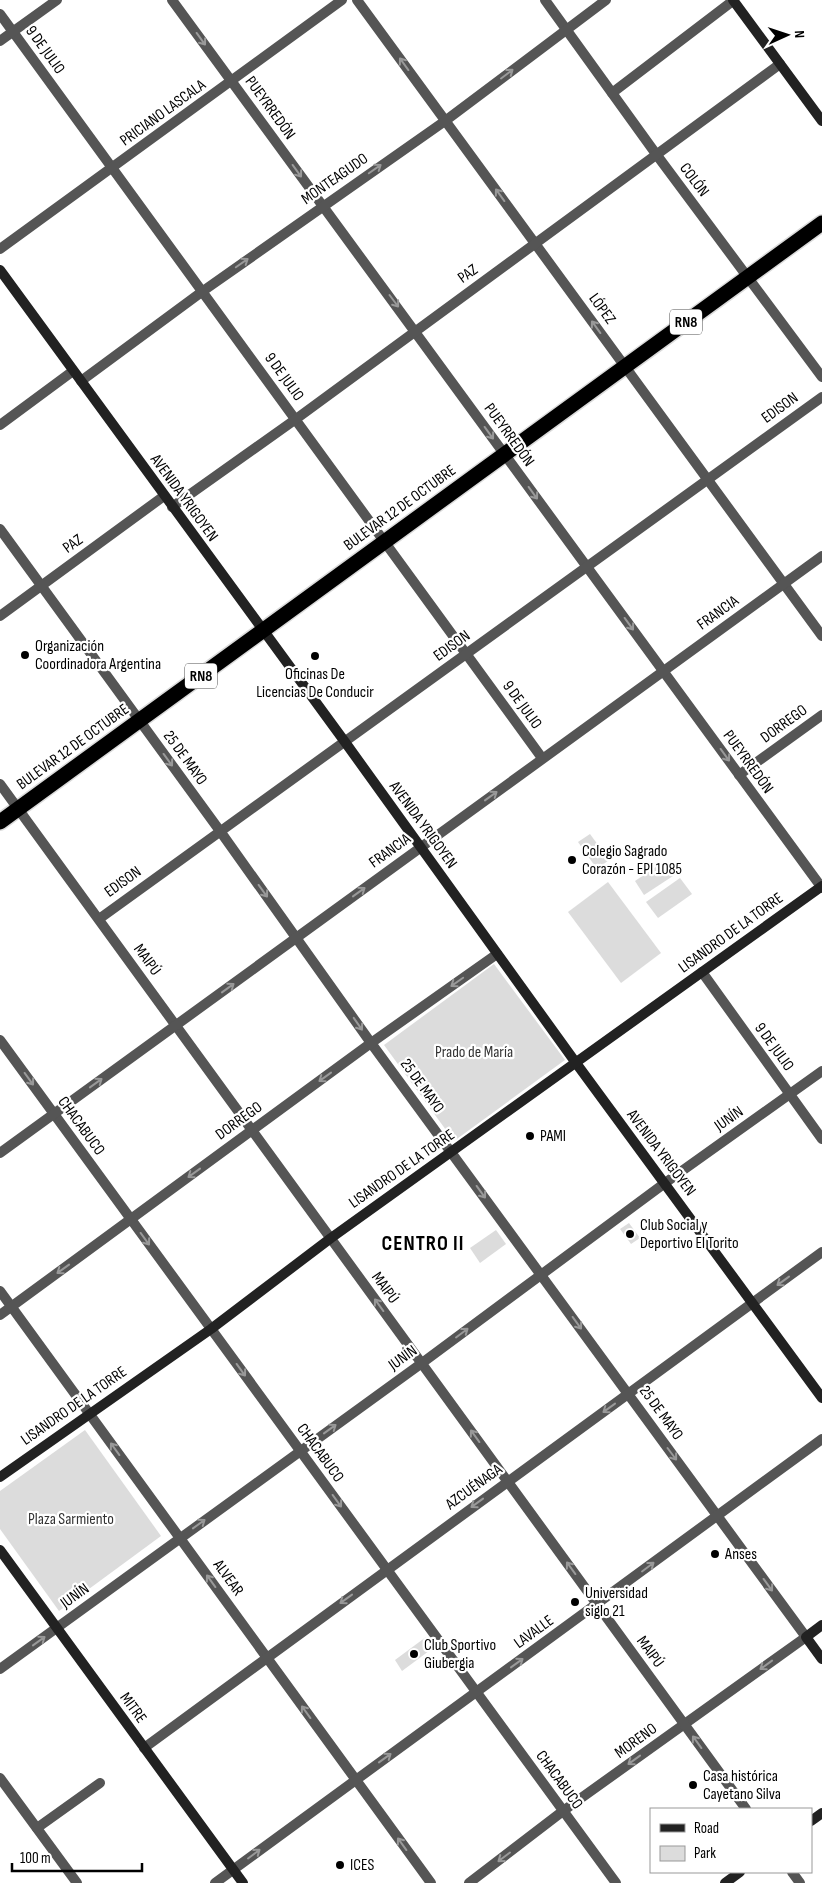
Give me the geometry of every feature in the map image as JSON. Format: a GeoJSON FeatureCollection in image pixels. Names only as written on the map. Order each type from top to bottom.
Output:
{"type":"FeatureCollection","features":[{"type":"Feature","properties":{"kind":"highway","name":"BULEVAR 12 DE OCTUBRE"},"geometry":{"type":"LineString","coordinates":[[0,822],[822,223]]}},
{"type":"Feature","properties":{"kind":"main road"},"geometry":{"type":"LineString","coordinates":[[734,0],[822,121]]}},
{"type":"Feature","properties":{"kind":"main road","name":"AVENIDA YRIGOYEN"},"geometry":{"type":"LineString","coordinates":[[0,270],[345,742],[576,1063],[822,1398]]}},
{"type":"Feature","properties":{"kind":"main road","name":"LISANDRO DE LA TORRE"},"geometry":{"type":"LineString","coordinates":[[0,1477],[211,1329],[331,1238],[822,887]]}},
{"type":"Feature","properties":{"kind":"main road","name":"MITRE"},"geometry":{"type":"LineString","coordinates":[[0,1550],[242,1883]]}},
{"type":"Feature","properties":{"kind":"main road","name":"MORENO"},"geometry":{"type":"LineString","coordinates":[[806,1637],[822,1626]]}},
{"type":"Feature","properties":{"kind":"main road","name":"25 DE MAYO"},"geometry":{"type":"LineString","coordinates":[[806,1637],[822,1659]]}},
{"type":"Feature","properties":{"kind":"main road"},"geometry":{"type":"LineString","coordinates":[[725,1883],[739,1873]]}},
{"type":"Feature","properties":{"kind":"street"},"geometry":{"type":"LineString","coordinates":[[0,41],[57,0]]}},
{"type":"Feature","properties":{"kind":"street","name":"PUEYRREDÓN"},"geometry":{"type":"LineString","coordinates":[[172,0],[822,887]]}},
{"type":"Feature","properties":{"kind":"street","name":"PRICIANO LASCALA"},"geometry":{"type":"LineString","coordinates":[[0,249],[342,0]]}},
{"type":"Feature","properties":{"kind":"street","name":"LÓPEZ"},"geometry":{"type":"LineString","coordinates":[[357,0],[822,636]]}},
{"type":"Feature","properties":{"kind":"street","name":"COLÓN"},"geometry":{"type":"LineString","coordinates":[[545,0],[656,154],[822,377]]}},
{"type":"Feature","properties":{"kind":"street","name":"MONTEAGUDO"},"geometry":{"type":"LineString","coordinates":[[81,381],[203,291],[445,121],[606,0]]}},
{"type":"Feature","properties":{"kind":"street"},"geometry":{"type":"LineString","coordinates":[[612,93],[734,0]]}},
{"type":"Feature","properties":{"kind":"street","name":"9 DE JULIO"},"geometry":{"type":"LineString","coordinates":[[0,14],[542,758]]}},
{"type":"Feature","properties":{"kind":"street","name":"PAZ"},"geometry":{"type":"LineString","coordinates":[[172,507],[296,419],[780,64]]}},
{"type":"Feature","properties":{"kind":"street"},"geometry":{"type":"LineString","coordinates":[[0,425],[73,371]]}},
{"type":"Feature","properties":{"kind":"street","name":"EDISON"},"geometry":{"type":"LineString","coordinates":[[99,918],[822,397]]}},
{"type":"Feature","properties":{"kind":"street","name":"PAZ"},"geometry":{"type":"LineString","coordinates":[[0,616],[164,496]]}},
{"type":"Feature","properties":{"kind":"street","name":"25 DE MAYO"},"geometry":{"type":"LineString","coordinates":[[0,529],[220,831],[371,1043],[806,1637]]}},
{"type":"Feature","properties":{"kind":"street","name":"FRANCIA"},"geometry":{"type":"LineString","coordinates":[[0,1152],[822,556]]}},
{"type":"Feature","properties":{"kind":"street","name":"DORREGO"},"geometry":{"type":"LineString","coordinates":[[739,775],[822,715]]}},
{"type":"Feature","properties":{"kind":"street","name":"MAIPÚ"},"geometry":{"type":"LineString","coordinates":[[0,784],[745,1808]]}},
{"type":"Feature","properties":{"kind":"street","name":"DORREGO"},"geometry":{"type":"LineString","coordinates":[[0,1315],[371,1043],[497,954]]}},
{"type":"Feature","properties":{"kind":"street","name":"9 DE JULIO"},"geometry":{"type":"LineString","coordinates":[[702,972],[822,1139]]}},
{"type":"Feature","properties":{"kind":"street","name":"CHACABUCO"},"geometry":{"type":"LineString","coordinates":[[0,1040],[616,1883]]}},
{"type":"Feature","properties":{"kind":"street","name":"JUNÍN"},"geometry":{"type":"LineString","coordinates":[[0,1669],[422,1363],[665,1183],[822,1071]]}},
{"type":"Feature","properties":{"kind":"street","name":"AZCUÉNAGA"},"geometry":{"type":"LineString","coordinates":[[144,1748],[822,1252]]}},
{"type":"Feature","properties":{"kind":"street","name":"ALVEAR"},"geometry":{"type":"LineString","coordinates":[[0,1291],[431,1883]]}},
{"type":"Feature","properties":{"kind":"street","name":"LAVALLE"},"geometry":{"type":"LineString","coordinates":[[215,1883],[822,1439]]}},
{"type":"Feature","properties":{"kind":"street","name":"MORENO"},"geometry":{"type":"LineString","coordinates":[[469,1883],[563,1811],[806,1637]]}},
{"type":"Feature","properties":{"kind":"street"},"geometry":{"type":"LineString","coordinates":[[0,1778],[77,1883]]}},
{"type":"Feature","properties":{"kind":"street"},"geometry":{"type":"LineString","coordinates":[[37,1828],[100,1783]]}},
{"type":"Feature","properties":{"kind":"green space"},"geometry":{"type":"Polygon","coordinates":[[[590,834],[609,860],[597,869],[578,842],[590,834]]]}},
{"type":"Feature","properties":{"kind":"green space"},"geometry":{"type":"Polygon","coordinates":[[[663,862],[673,876],[644,895],[635,881],[663,862]]]}},
{"type":"Feature","properties":{"kind":"green space"},"geometry":{"type":"Polygon","coordinates":[[[680,878],[692,894],[658,918],[646,902],[680,878]]]}},
{"type":"Feature","properties":{"kind":"green space"},"geometry":{"type":"Polygon","coordinates":[[[608,882],[661,953],[621,983],[568,912],[608,882]]]}},
{"type":"Feature","properties":{"kind":"green space","name":"Prado de María"},"geometry":{"type":"Polygon","coordinates":[[[494,964],[565,1060],[454,1141],[384,1045],[494,964]]]}},
{"type":"Feature","properties":{"kind":"green space","name":"Club Social y Deportivo El Torito"},"geometry":{"type":"Polygon","coordinates":[[[629,1223],[640,1238],[631,1244],[620,1229],[629,1223]]]}},
{"type":"Feature","properties":{"kind":"green space"},"geometry":{"type":"Polygon","coordinates":[[[496,1230],[506,1244],[480,1263],[470,1248],[496,1230]]]}},
{"type":"Feature","properties":{"kind":"green space","name":"Plaza Sarmiento"},"geometry":{"type":"Polygon","coordinates":[[[85,1430],[161,1536],[59,1611],[0,1529],[0,1491],[85,1430]]]}},
{"type":"Feature","properties":{"kind":"green space","name":"Club Sportivo Giubergia"},"geometry":{"type":"Polygon","coordinates":[[[426,1637],[433,1648],[402,1671],[395,1660],[426,1637]]]}},
{"type":"Feature","properties":{"kind":"place","name":"Organización Coordinadora Argentina"},"geometry":{"type":"Point","coordinates":[25,655]}},
{"type":"Feature","properties":{"kind":"place","name":"Oficinas De Licencias De Conducir"},"geometry":{"type":"Point","coordinates":[315,656]}},
{"type":"Feature","properties":{"kind":"place","name":"Colegio Sagrado Corazón - EPI 1085"},"geometry":{"type":"Point","coordinates":[572,860]}},
{"type":"Feature","properties":{"kind":"place","name":"PAMI"},"geometry":{"type":"Point","coordinates":[530,1136]}},
{"type":"Feature","properties":{"kind":"place","name":"Club Social y Deportivo El Torito"},"geometry":{"type":"Point","coordinates":[630,1234]}},
{"type":"Feature","properties":{"kind":"place","name":"Anses"},"geometry":{"type":"Point","coordinates":[715,1554]}},
{"type":"Feature","properties":{"kind":"place","name":"Universidad siglo 21"},"geometry":{"type":"Point","coordinates":[575,1602]}},
{"type":"Feature","properties":{"kind":"place","name":"Club Sportivo Giubergia"},"geometry":{"type":"Point","coordinates":[414,1654]}},
{"type":"Feature","properties":{"kind":"place","name":"Casa histórica Cayetano Silva"},"geometry":{"type":"Point","coordinates":[693,1785]}},
{"type":"Feature","properties":{"kind":"place","name":"ICES"},"geometry":{"type":"Point","coordinates":[340,1865]}},
{"type":"Feature","properties":{"kind":"district","name":"CENTRO II"},"geometry":{"type":"Point","coordinates":[423,1243]}}]}
